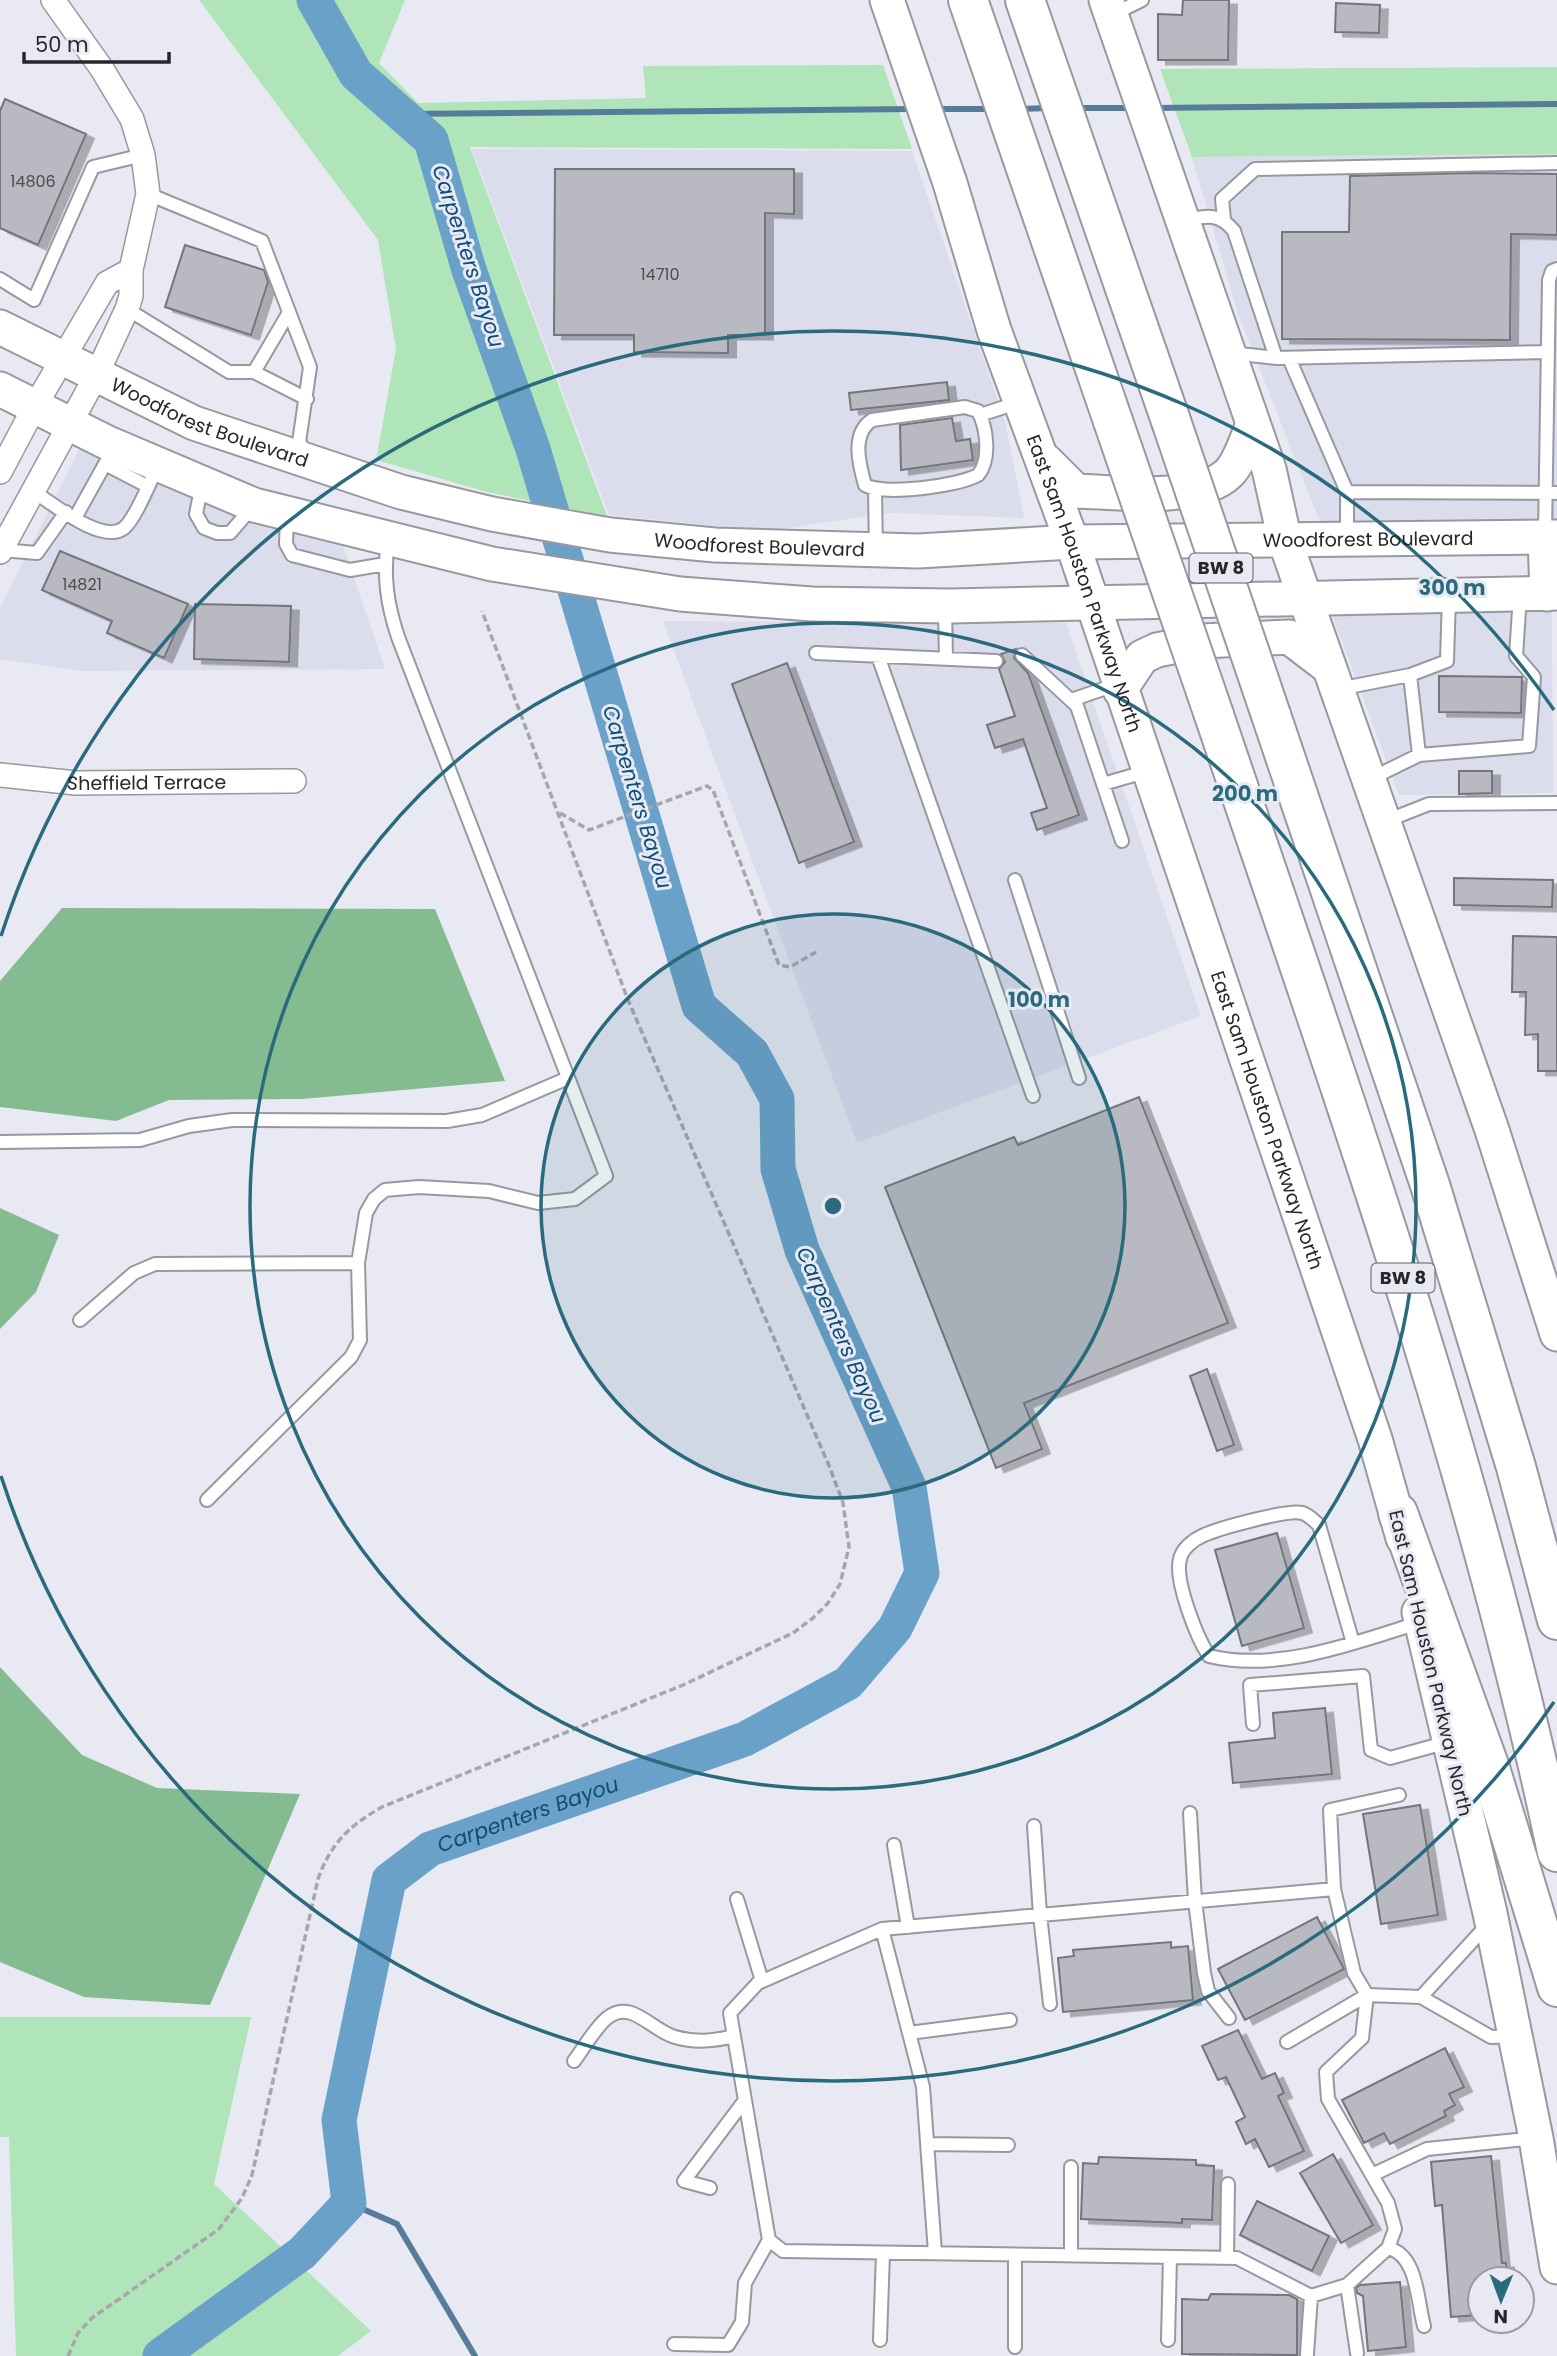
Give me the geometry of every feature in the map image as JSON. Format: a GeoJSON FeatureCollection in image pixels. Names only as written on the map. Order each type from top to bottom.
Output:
{"type":"FeatureCollection","features":[{"type":"Feature","properties":{"kind":"highway","name":"BW 8"},"geometry":{"type":"LineString","coordinates":[[973,15],[1214,715],[1423,1342],[1506,1634],[1557,1852]]}},
{"type":"Feature","properties":{"kind":"highway","name":"BW 8"},"geometry":{"type":"LineString","coordinates":[[1031,15],[1430,1185],[1516,1467],[1557,1620]]}},
{"type":"Feature","properties":{"kind":"highway"},"geometry":{"type":"LineString","coordinates":[[1398,1513],[1490,1768],[1557,1987]]}},
{"type":"Feature","properties":{"kind":"main road","name":"East Sam Houston Parkway North"},"geometry":{"type":"LineString","coordinates":[[887,0],[936,141],[994,330],[1072,542],[1398,1513],[1448,1742],[1491,1920],[1536,2138],[1557,2267]]}},
{"type":"Feature","properties":{"kind":"main road"},"geometry":{"type":"LineString","coordinates":[[1109,8],[1269,469],[1284,541],[1492,1130],[1557,1334]]}},
{"type":"Feature","properties":{"kind":"main road","name":"Woodforest Boulevard"},"geometry":{"type":"LineString","coordinates":[[0,327],[194,423],[401,492],[492,514],[610,535],[715,545],[876,551],[1072,542],[1551,537]]}},
{"type":"Feature","properties":{"kind":"main road"},"geometry":{"type":"LineString","coordinates":[[0,388],[69,424],[110,455],[152,476],[202,484],[254,505],[287,513],[387,552],[492,564],[625,586],[813,604],[945,606],[1541,594],[1551,537]]}},
{"type":"Feature","properties":{"kind":"main road"},"geometry":{"type":"LineString","coordinates":[[1039,455],[1076,491],[1154,493],[1207,487],[1231,472],[1253,424]]}},
{"type":"Feature","properties":{"kind":"main road"},"geometry":{"type":"LineString","coordinates":[[387,552],[401,492]]}},
{"type":"Feature","properties":{"kind":"main road"},"geometry":{"type":"LineString","coordinates":[[1119,687],[1142,657],[1157,650],[1202,641],[1289,637],[1331,678]]}},
{"type":"Feature","properties":{"kind":"street"},"geometry":{"type":"LineString","coordinates":[[0,551],[96,376],[127,309],[131,296],[131,270],[148,194],[143,155],[132,119],[102,69],[53,0]]}},
{"type":"Feature","properties":{"kind":"street"},"geometry":{"type":"LineString","coordinates":[[0,472],[34,406],[107,283],[131,270]]}},
{"type":"Feature","properties":{"kind":"street","name":"Sheffield Terrace"},"geometry":{"type":"LineString","coordinates":[[0,775],[76,783],[294,781]]}},
{"type":"Feature","properties":{"kind":"lane"},"geometry":{"type":"LineString","coordinates":[[1109,8],[1142,0]]}},
{"type":"Feature","properties":{"kind":"lane"},"geometry":{"type":"LineString","coordinates":[[0,279],[34,300],[93,167],[143,155]]}},
{"type":"Feature","properties":{"kind":"lane"},"geometry":{"type":"LineString","coordinates":[[1224,219],[1222,199],[1255,169],[1557,163]]}},
{"type":"Feature","properties":{"kind":"lane"},"geometry":{"type":"LineString","coordinates":[[148,194],[262,241],[310,367],[299,442],[312,462]]}},
{"type":"Feature","properties":{"kind":"lane"},"geometry":{"type":"LineString","coordinates":[[1184,220],[1211,215],[1224,219],[1234,231],[1282,358],[1347,492],[1347,540]]}},
{"type":"Feature","properties":{"kind":"lane"},"geometry":{"type":"LineString","coordinates":[[1551,537],[1549,280],[1552,271],[1557,269]]}},
{"type":"Feature","properties":{"kind":"lane"},"geometry":{"type":"LineString","coordinates":[[127,309],[229,372],[254,372],[307,399]]}},
{"type":"Feature","properties":{"kind":"lane"},"geometry":{"type":"LineString","coordinates":[[254,372],[288,314]]}},
{"type":"Feature","properties":{"kind":"lane"},"geometry":{"type":"LineString","coordinates":[[1229,353],[1282,358],[1548,352]]}},
{"type":"Feature","properties":{"kind":"lane"},"geometry":{"type":"LineString","coordinates":[[980,415],[1020,402]]}},
{"type":"Feature","properties":{"kind":"lane"},"geometry":{"type":"LineString","coordinates":[[965,407],[972,408],[980,415],[986,462],[978,475],[970,479],[875,491],[865,485],[860,471],[858,444],[864,425],[872,420],[965,407]]}},
{"type":"Feature","properties":{"kind":"lane"},"geometry":{"type":"LineString","coordinates":[[0,551],[37,553],[70,515],[110,455]]}},
{"type":"Feature","properties":{"kind":"lane"},"geometry":{"type":"LineString","coordinates":[[33,491],[101,532],[116,533],[127,524],[152,476]]}},
{"type":"Feature","properties":{"kind":"lane"},"geometry":{"type":"LineString","coordinates":[[875,491],[876,551]]}},
{"type":"Feature","properties":{"kind":"lane"},"geometry":{"type":"LineString","coordinates":[[1347,492],[1552,493]]}},
{"type":"Feature","properties":{"kind":"lane"},"geometry":{"type":"LineString","coordinates":[[208,1500],[351,1357],[360,1340],[358,1262],[366,1213],[374,1199],[385,1190],[418,1187],[489,1191],[538,1203],[575,1199],[606,1176],[398,637],[389,609],[387,552]]}},
{"type":"Feature","properties":{"kind":"lane"},"geometry":{"type":"LineString","coordinates":[[1367,781],[1419,755],[1529,746],[1534,677],[1516,656],[1541,594]]}},
{"type":"Feature","properties":{"kind":"lane"},"geometry":{"type":"LineString","coordinates":[[1331,678],[1410,675],[1447,661],[1449,596]]}},
{"type":"Feature","properties":{"kind":"lane"},"geometry":{"type":"LineString","coordinates":[[945,606],[946,659]]}},
{"type":"Feature","properties":{"kind":"lane"},"geometry":{"type":"LineString","coordinates":[[816,653],[996,661]]}},
{"type":"Feature","properties":{"kind":"lane"},"geometry":{"type":"LineString","coordinates":[[1022,655],[1077,706],[1122,841]]}},
{"type":"Feature","properties":{"kind":"lane"},"geometry":{"type":"LineString","coordinates":[[878,656],[1033,1096]]}},
{"type":"Feature","properties":{"kind":"lane"},"geometry":{"type":"LineString","coordinates":[[1410,675],[1419,755]]}},
{"type":"Feature","properties":{"kind":"lane"},"geometry":{"type":"LineString","coordinates":[[1070,700],[1119,687]]}},
{"type":"Feature","properties":{"kind":"lane"},"geometry":{"type":"LineString","coordinates":[[1103,784],[1149,771]]}},
{"type":"Feature","properties":{"kind":"lane"},"geometry":{"type":"LineString","coordinates":[[1382,822],[1429,804],[1557,803]]}},
{"type":"Feature","properties":{"kind":"lane"},"geometry":{"type":"LineString","coordinates":[[1016,880],[1079,1078]]}},
{"type":"Feature","properties":{"kind":"lane"},"geometry":{"type":"LineString","coordinates":[[0,1142],[140,1140],[189,1126],[232,1120],[447,1121],[481,1115],[568,1078]]}},
{"type":"Feature","properties":{"kind":"lane"},"geometry":{"type":"LineString","coordinates":[[80,1320],[134,1273],[155,1264],[358,1262]]}},
{"type":"Feature","properties":{"kind":"lane"},"geometry":{"type":"LineString","coordinates":[[1353,1643],[1319,1525],[1303,1513],[1285,1512],[1202,1536],[1185,1549],[1179,1559],[1179,1573],[1197,1638],[1209,1656],[1224,1660],[1299,1657],[1353,1643],[1422,1622]]}},
{"type":"Feature","properties":{"kind":"lane"},"geometry":{"type":"LineString","coordinates":[[1254,1724],[1250,1685],[1363,1676],[1371,1750],[1390,1758],[1448,1742]]}},
{"type":"Feature","properties":{"kind":"lane"},"geometry":{"type":"LineString","coordinates":[[769,2240],[783,2251],[1237,2258],[1311,2296],[1347,2285],[1388,2248],[1395,2229],[1388,2203],[1328,2099],[1326,2072],[1362,2038],[1367,1995],[1354,1973],[1334,1889],[1330,1810],[1399,1795]]}},
{"type":"Feature","properties":{"kind":"lane"},"geometry":{"type":"LineString","coordinates":[[1190,1813],[1195,1901],[1208,1991],[1229,2018]]}},
{"type":"Feature","properties":{"kind":"lane"},"geometry":{"type":"LineString","coordinates":[[1034,1826],[1050,2004]]}},
{"type":"Feature","properties":{"kind":"lane"},"geometry":{"type":"LineString","coordinates":[[894,1845],[908,1927]]}},
{"type":"Feature","properties":{"kind":"lane"},"geometry":{"type":"LineString","coordinates":[[674,2344],[728,2345],[743,2322],[745,2283],[769,2240],[730,2013],[762,1981],[882,1929],[1334,1889]]}},
{"type":"Feature","properties":{"kind":"lane"},"geometry":{"type":"LineString","coordinates":[[737,1899],[762,1981]]}},
{"type":"Feature","properties":{"kind":"lane"},"geometry":{"type":"LineString","coordinates":[[1421,1997],[1491,1920]]}},
{"type":"Feature","properties":{"kind":"lane"},"geometry":{"type":"LineString","coordinates":[[882,1929],[923,2087],[935,2253]]}},
{"type":"Feature","properties":{"kind":"lane"},"geometry":{"type":"LineString","coordinates":[[1287,2042],[1367,1995],[1421,1997],[1491,2036],[1515,2036]]}},
{"type":"Feature","properties":{"kind":"lane"},"geometry":{"type":"LineString","coordinates":[[574,2061],[607,2018],[618,2012],[632,2012],[671,2036],[694,2041],[734,2036]]}},
{"type":"Feature","properties":{"kind":"lane"},"geometry":{"type":"LineString","coordinates":[[909,2033],[1010,2020]]}},
{"type":"Feature","properties":{"kind":"lane"},"geometry":{"type":"LineString","coordinates":[[710,2189],[684,2181],[745,2100]]}},
{"type":"Feature","properties":{"kind":"lane"},"geometry":{"type":"LineString","coordinates":[[1372,2175],[1426,2149],[1536,2138]]}},
{"type":"Feature","properties":{"kind":"lane"},"geometry":{"type":"LineString","coordinates":[[927,2144],[1008,2146]]}},
{"type":"Feature","properties":{"kind":"lane"},"geometry":{"type":"LineString","coordinates":[[1071,2167],[1071,2255]]}},
{"type":"Feature","properties":{"kind":"lane"},"geometry":{"type":"LineString","coordinates":[[1227,2258],[1228,2184]]}},
{"type":"Feature","properties":{"kind":"lane"},"geometry":{"type":"LineString","coordinates":[[1388,2248],[1400,2251],[1408,2260],[1424,2326]]}},
{"type":"Feature","properties":{"kind":"lane"},"geometry":{"type":"LineString","coordinates":[[880,2340],[883,2253]]}},
{"type":"Feature","properties":{"kind":"lane"},"geometry":{"type":"LineString","coordinates":[[1015,2255],[1015,2347]]}},
{"type":"Feature","properties":{"kind":"lane"},"geometry":{"type":"LineString","coordinates":[[1168,2340],[1170,2257]]}},
{"type":"Feature","properties":{"kind":"lane"},"geometry":{"type":"LineString","coordinates":[[1347,2285],[1357,2353]]}},
{"type":"Feature","properties":{"kind":"lane"},"geometry":{"type":"LineString","coordinates":[[1307,2354],[1311,2296]]}},
{"type":"Feature","properties":{"kind":"path"},"geometry":{"type":"LineString","coordinates":[[68,2356],[78,2333],[92,2318],[115,2299],[219,2229],[242,2198],[252,2175],[318,1879],[327,1855],[348,1828],[382,1807],[683,1685],[793,1633],[828,1603],[846,1565],[848,1528],[830,1468],[628,1000],[482,611]]}},
{"type":"Feature","properties":{"kind":"path"},"geometry":{"type":"LineString","coordinates":[[559,813],[589,830],[707,786],[712,790],[779,965],[790,967],[816,952]]}},
{"type":"Feature","properties":{"kind":"shaded area"},"geometry":{"type":"Polygon","coordinates":[[[472,149],[912,151],[1005,421],[1024,518],[889,513],[766,531],[609,515],[472,149]]]}},
{"type":"Feature","properties":{"kind":"shaded area"},"geometry":{"type":"Polygon","coordinates":[[[1557,154],[1557,527],[1322,527],[1238,314],[1192,157],[1557,154]]]}},
{"type":"Feature","properties":{"kind":"shaded area"},"geometry":{"type":"Polygon","coordinates":[[[93,444],[220,502],[343,546],[385,669],[82,671],[0,659],[0,608],[79,450],[93,444]]]}},
{"type":"Feature","properties":{"kind":"shaded area"},"geometry":{"type":"Polygon","coordinates":[[[1552,612],[1553,793],[1399,795],[1332,615],[1552,612]]]}},
{"type":"Feature","properties":{"kind":"shaded area"},"geometry":{"type":"Polygon","coordinates":[[[663,621],[1066,623],[1201,1016],[857,1143],[663,621]]]}},
{"type":"Feature","properties":{"kind":"green space"},"geometry":{"type":"Polygon","coordinates":[[[199,0],[405,0],[379,63],[418,103],[646,98],[643,66],[883,65],[912,149],[470,147],[607,516],[487,492],[376,460],[396,349],[378,240],[199,0]]]}},
{"type":"Feature","properties":{"kind":"green space"},"geometry":{"type":"Polygon","coordinates":[[[1557,67],[1557,154],[1192,157],[1160,69],[1557,67]]]}},
{"type":"Feature","properties":{"kind":"green space"},"geometry":{"type":"Polygon","coordinates":[[[62,908],[435,909],[505,1081],[302,1099],[169,1100],[116,1121],[0,1107],[0,981],[62,908]]]}},
{"type":"Feature","properties":{"kind":"green space"},"geometry":{"type":"Polygon","coordinates":[[[0,1208],[59,1235],[36,1292],[0,1329],[0,1208]]]}},
{"type":"Feature","properties":{"kind":"green space"},"geometry":{"type":"Polygon","coordinates":[[[0,1667],[82,1755],[157,1788],[300,1794],[210,2005],[84,1997],[0,1962],[0,1667]]]}},
{"type":"Feature","properties":{"kind":"green space"},"geometry":{"type":"Polygon","coordinates":[[[0,2017],[251,2017],[214,2184],[371,2331],[338,2356],[16,2356],[9,2137],[0,2137],[0,2017]]]}},
{"type":"Feature","properties":{"kind":"building"},"geometry":{"type":"Polygon","coordinates":[[[1183,0],[1229,0],[1228,60],[1158,60],[1158,14],[1182,15],[1183,0]]]}},
{"type":"Feature","properties":{"kind":"building"},"geometry":{"type":"Polygon","coordinates":[[[1336,3],[1380,5],[1379,33],[1335,32],[1336,3]]]}},
{"type":"Feature","properties":{"kind":"building"},"geometry":{"type":"Polygon","coordinates":[[[5,99],[86,134],[38,245],[0,228],[0,111],[5,99]]]}},
{"type":"Feature","properties":{"kind":"building"},"geometry":{"type":"Polygon","coordinates":[[[555,169],[794,169],[794,214],[765,213],[765,335],[728,335],[728,353],[634,352],[634,335],[554,335],[555,169]]]}},
{"type":"Feature","properties":{"kind":"building"},"geometry":{"type":"Polygon","coordinates":[[[1557,174],[1557,235],[1511,234],[1510,340],[1282,339],[1282,232],[1349,232],[1350,176],[1557,174]]]}},
{"type":"Feature","properties":{"kind":"building"},"geometry":{"type":"Polygon","coordinates":[[[185,245],[264,270],[268,282],[251,335],[165,307],[185,245]]]}},
{"type":"Feature","properties":{"kind":"building"},"geometry":{"type":"Polygon","coordinates":[[[947,382],[949,400],[851,410],[849,393],[947,382]]]}},
{"type":"Feature","properties":{"kind":"building"},"geometry":{"type":"Polygon","coordinates":[[[952,418],[956,441],[970,439],[973,460],[901,470],[900,425],[952,418]]]}},
{"type":"Feature","properties":{"kind":"building"},"geometry":{"type":"Polygon","coordinates":[[[60,551],[188,604],[164,658],[107,633],[112,621],[42,590],[60,551]]]}},
{"type":"Feature","properties":{"kind":"building"},"geometry":{"type":"Polygon","coordinates":[[[195,604],[291,606],[289,662],[194,659],[195,604]]]}},
{"type":"Feature","properties":{"kind":"building"},"geometry":{"type":"Polygon","coordinates":[[[1016,649],[1014,658],[1028,673],[1079,815],[1037,830],[1031,813],[1047,808],[1023,739],[995,748],[987,725],[1015,716],[999,669],[1005,662],[1001,654],[1016,649]]]}},
{"type":"Feature","properties":{"kind":"building"},"geometry":{"type":"Polygon","coordinates":[[[787,663],[854,842],[799,863],[732,684],[787,663]]]}},
{"type":"Feature","properties":{"kind":"building"},"geometry":{"type":"Polygon","coordinates":[[[1439,676],[1522,677],[1521,713],[1439,712],[1439,676]]]}},
{"type":"Feature","properties":{"kind":"building"},"geometry":{"type":"Polygon","coordinates":[[[1459,771],[1492,771],[1492,793],[1459,794],[1459,771]]]}},
{"type":"Feature","properties":{"kind":"building"},"geometry":{"type":"Polygon","coordinates":[[[1454,878],[1553,880],[1552,907],[1454,905],[1454,878]]]}},
{"type":"Feature","properties":{"kind":"building"},"geometry":{"type":"Polygon","coordinates":[[[1513,936],[1557,937],[1557,1071],[1538,1071],[1538,1034],[1525,1035],[1526,992],[1512,992],[1513,936]]]}},
{"type":"Feature","properties":{"kind":"building"},"geometry":{"type":"Polygon","coordinates":[[[1139,1097],[1228,1323],[1024,1403],[1042,1449],[996,1468],[885,1187],[1014,1137],[1018,1145],[1139,1097]]]}},
{"type":"Feature","properties":{"kind":"building"},"geometry":{"type":"Polygon","coordinates":[[[1207,1369],[1234,1445],[1217,1451],[1190,1376],[1207,1369]]]}},
{"type":"Feature","properties":{"kind":"building"},"geometry":{"type":"Polygon","coordinates":[[[1277,1533],[1304,1628],[1242,1646],[1215,1550],[1277,1533]]]}},
{"type":"Feature","properties":{"kind":"building"},"geometry":{"type":"Polygon","coordinates":[[[1325,1708],[1332,1774],[1233,1783],[1229,1743],[1275,1738],[1273,1713],[1325,1708]]]}},
{"type":"Feature","properties":{"kind":"building"},"geometry":{"type":"Polygon","coordinates":[[[1420,1805],[1438,1915],[1381,1924],[1363,1814],[1420,1805]]]}},
{"type":"Feature","properties":{"kind":"building"},"geometry":{"type":"Polygon","coordinates":[[[1317,1917],[1344,1969],[1245,2020],[1218,1969],[1317,1917]]]}},
{"type":"Feature","properties":{"kind":"building"},"geometry":{"type":"Polygon","coordinates":[[[1171,1942],[1171,1948],[1188,1946],[1193,2000],[1063,2012],[1058,1958],[1074,1956],[1073,1950],[1171,1942]]]}},
{"type":"Feature","properties":{"kind":"building"},"geometry":{"type":"Polygon","coordinates":[[[1238,2030],[1262,2079],[1275,2073],[1284,2093],[1278,2096],[1304,2151],[1269,2167],[1255,2139],[1246,2144],[1236,2122],[1245,2117],[1226,2077],[1218,2080],[1202,2046],[1238,2030]]]}},
{"type":"Feature","properties":{"kind":"building"},"geometry":{"type":"Polygon","coordinates":[[[1445,2048],[1464,2087],[1449,2094],[1455,2105],[1444,2111],[1446,2116],[1390,2144],[1384,2133],[1364,2143],[1342,2100],[1445,2048]]]}},
{"type":"Feature","properties":{"kind":"building"},"geometry":{"type":"Polygon","coordinates":[[[1333,2154],[1373,2225],[1341,2243],[1300,2173],[1333,2154]]]}},
{"type":"Feature","properties":{"kind":"building"},"geometry":{"type":"Polygon","coordinates":[[[1491,2156],[1502,2263],[1506,2265],[1466,2265],[1466,2316],[1451,2317],[1442,2205],[1435,2206],[1431,2162],[1491,2156]]]}},
{"type":"Feature","properties":{"kind":"building"},"geometry":{"type":"Polygon","coordinates":[[[1099,2157],[1196,2160],[1196,2165],[1214,2166],[1212,2220],[1182,2219],[1182,2223],[1081,2219],[1083,2163],[1098,2164],[1099,2157]]]}},
{"type":"Feature","properties":{"kind":"building"},"geometry":{"type":"Polygon","coordinates":[[[1257,2201],[1329,2236],[1312,2271],[1240,2235],[1257,2201]]]}},
{"type":"Feature","properties":{"kind":"building"},"geometry":{"type":"Polygon","coordinates":[[[1400,2282],[1406,2347],[1368,2351],[1363,2296],[1357,2293],[1356,2288],[1360,2285],[1400,2282]]]}},
{"type":"Feature","properties":{"kind":"building"},"geometry":{"type":"Polygon","coordinates":[[[1211,2294],[1289,2295],[1297,2299],[1297,2355],[1182,2354],[1182,2299],[1208,2300],[1211,2294]]]}},
{"type":"Feature","properties":{"kind":"waterway","name":"Carpenters Bayou"},"geometry":{"type":"LineString","coordinates":[[160,2356],[302,2253],[349,2203],[339,2120],[389,1880],[430,1849],[745,1739],[848,1683],[895,1628],[922,1573],[909,1487],[802,1250],[778,1169],[777,1099],[752,1053],[699,1006],[533,449],[469,270],[431,140],[356,74],[314,0]]}},
{"type":"Feature","properties":{"kind":"waterway"},"geometry":{"type":"LineString","coordinates":[[1153,108],[1557,104]]}},
{"type":"Feature","properties":{"kind":"waterway"},"geometry":{"type":"LineString","coordinates":[[1020,109],[1048,108]]}},
{"type":"Feature","properties":{"kind":"waterway"},"geometry":{"type":"LineString","coordinates":[[1076,108],[1132,108]]}},
{"type":"Feature","properties":{"kind":"waterway"},"geometry":{"type":"LineString","coordinates":[[402,114],[915,109]]}},
{"type":"Feature","properties":{"kind":"waterway"},"geometry":{"type":"LineString","coordinates":[[936,109],[992,109]]}},
{"type":"Feature","properties":{"kind":"waterway"},"geometry":{"type":"LineString","coordinates":[[349,2203],[397,2224],[475,2356]]}}]}
